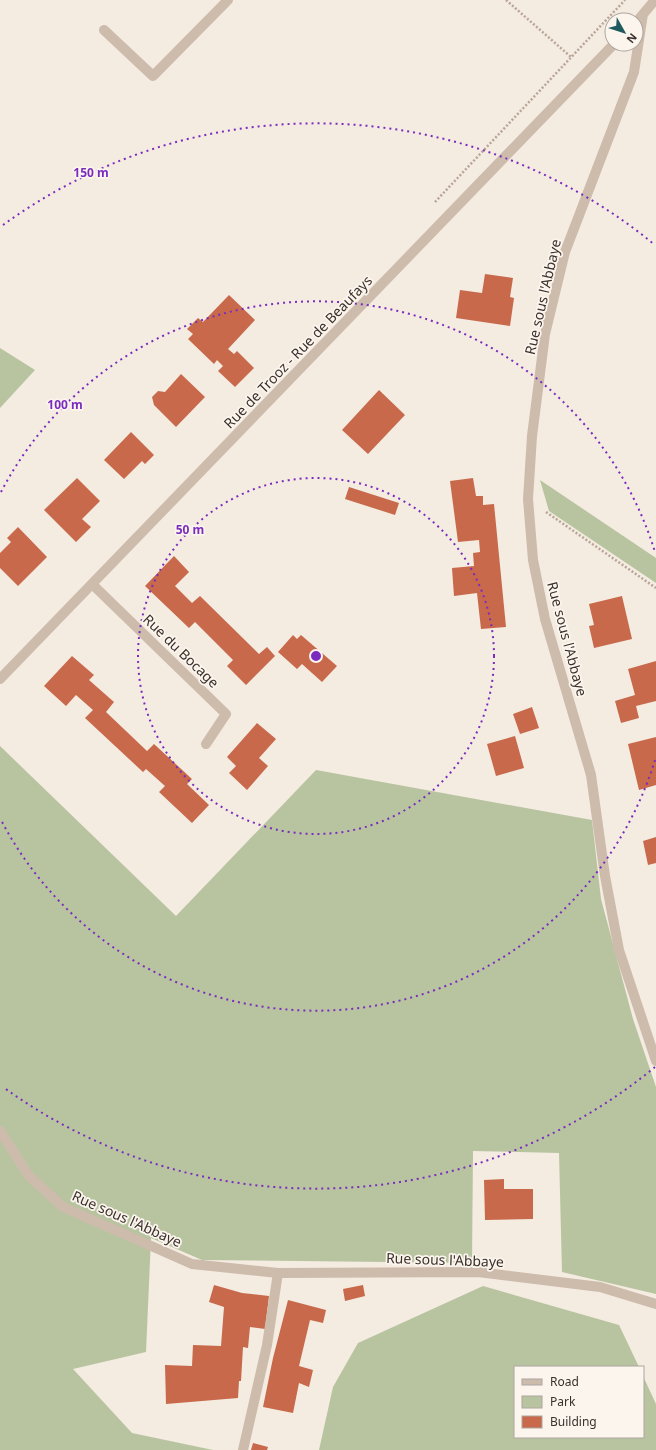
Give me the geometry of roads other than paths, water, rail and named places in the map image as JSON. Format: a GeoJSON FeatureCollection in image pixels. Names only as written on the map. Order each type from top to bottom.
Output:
{"type":"FeatureCollection","features":[{"type":"Feature","properties":{"kind":"street"},"geometry":{"type":"LineString","coordinates":[[104,30],[153,76],[228,0]]}},
{"type":"Feature","properties":{"kind":"street"},"geometry":{"type":"LineString","coordinates":[[644,12],[654,0]]}},
{"type":"Feature","properties":{"kind":"street","name":"Rue de Trooz - Rue de Beaufays"},"geometry":{"type":"LineString","coordinates":[[0,679],[429,238],[606,52]]}},
{"type":"Feature","properties":{"kind":"street","name":"Rue sous l'Abbaye"},"geometry":{"type":"LineString","coordinates":[[636,52],[634,72],[565,252],[545,334],[532,436],[528,499],[533,560],[545,620],[591,775],[605,876],[619,950],[656,1061]]}},
{"type":"Feature","properties":{"kind":"street","name":"Rue du Bocage"},"geometry":{"type":"LineString","coordinates":[[92,584],[226,714],[206,744]]}},
{"type":"Feature","properties":{"kind":"street","name":"Rue sous l'Abbaye"},"geometry":{"type":"LineString","coordinates":[[0,1131],[29,1176],[63,1207],[192,1264],[278,1273],[478,1272],[600,1287],[656,1304]]}},
{"type":"Feature","properties":{"kind":"street"},"geometry":{"type":"LineString","coordinates":[[243,1450],[267,1345],[278,1273]]}}]}
